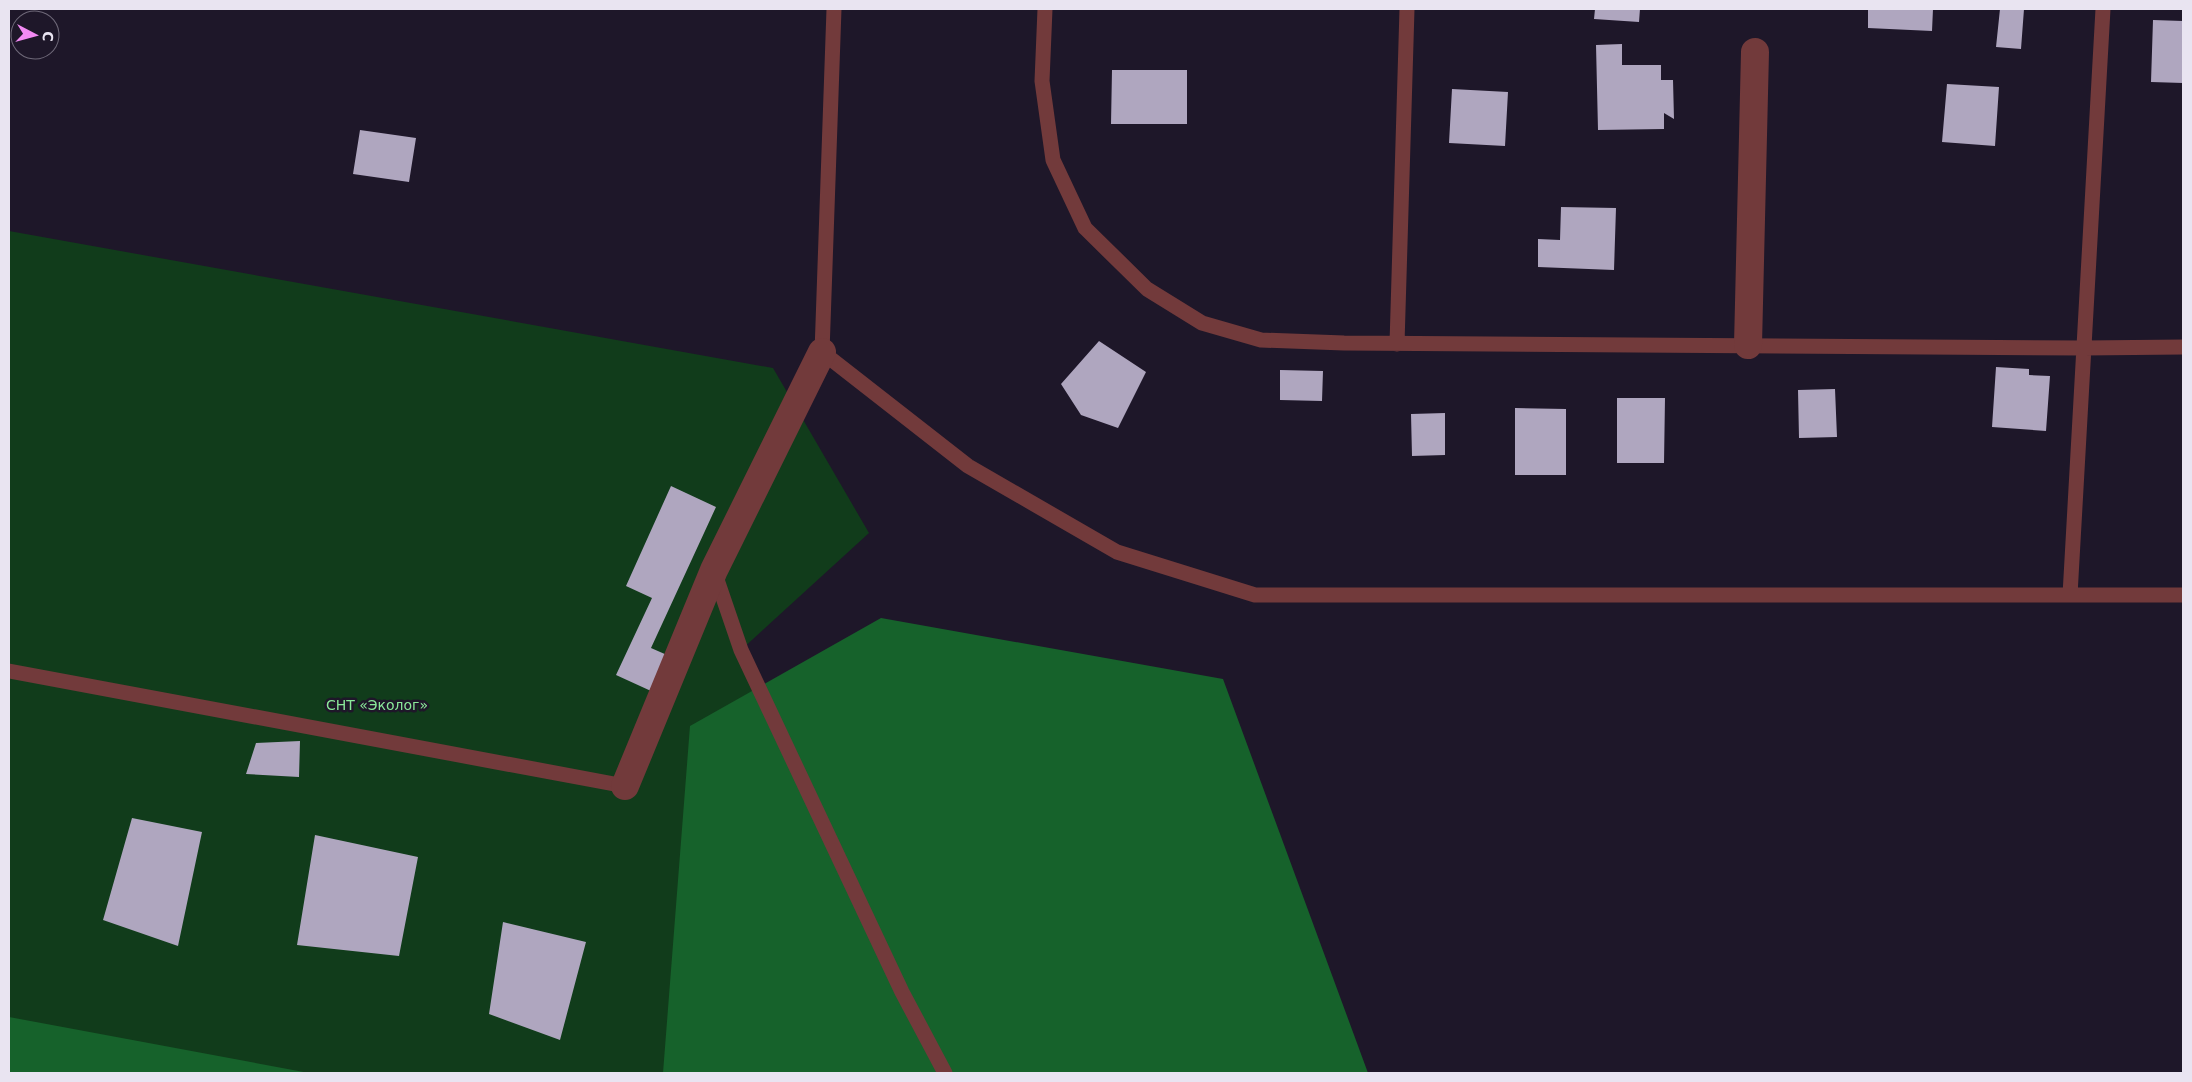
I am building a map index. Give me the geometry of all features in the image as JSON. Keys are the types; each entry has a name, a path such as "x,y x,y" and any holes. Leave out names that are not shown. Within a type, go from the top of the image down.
{"street":[{"path":"1748,345 1755,52"},
{"path":"625,786 714,570 822,352"}],"lane":[{"path":"834,9 822,352 968,466 1117,552 1255,595 2183,595"},
{"path":"1045,9 1042,81 1054,160 1085,228 1147,289 1202,322 1261,340 1397,344 2183,347"},
{"path":"1397,344 1408,9"},
{"path":"2070,595 2103,9"},
{"path":"714,570 741,650 902,992 945,1073"},
{"path":"9,670 625,786"}],"green space":[{"name":"СНТ «Эколог»","path":"9,231 773,368 869,533 741,650 951,1073 231,1073 9,1019"},
{"path":"881,618 1223,679 1368,1073 663,1073 690,726"},
{"path":"9,1017 309,1073 9,1073"}],"building":[{"path":"1595,9 1640,9 1639,22 1594,19"},
{"path":"1868,9 1933,9 1932,31 1868,28"},
{"path":"2000,9 2024,9 2021,49 1996,47"},
{"path":"2153,20 2183,21 2183,83 2151,82"},
{"path":"1622,44 1622,65 1661,65 1661,80 1673,80 1674,119 1664,113 1664,129 1598,130 1596,45"},
{"path":"1112,70 1187,70 1187,124 1111,124"},
{"path":"1947,84 1999,87 1995,146 1942,142"},
{"path":"1452,89 1508,92 1505,146 1449,143"},
{"path":"360,130 416,138 409,182 353,174"},
{"path":"1561,207 1616,208 1614,270 1538,267 1538,239 1560,240"},
{"path":"1099,341 1146,372 1118,428 1081,415 1061,384"},
{"path":"1996,367 2029,369 2029,375 2050,376 2046,431 1992,427"},
{"path":"1280,370 1323,371 1322,401 1280,400"},
{"path":"1835,389 1837,437 1799,438 1798,390"},
{"path":"1617,398 1665,398 1664,463 1617,463"},
{"path":"1515,408 1566,409 1566,475 1515,475"},
{"path":"1445,413 1445,455 1412,456 1411,414"},
{"path":"671,486 716,507 651,648 667,655 651,691 616,675 652,598 626,586"},
{"path":"300,741 299,777 246,774 256,743"},
{"path":"132,818 202,832 178,946 103,920"},
{"path":"315,835 418,857 399,956 297,945"},
{"path":"503,922 586,942 560,1040 489,1014"}]}
